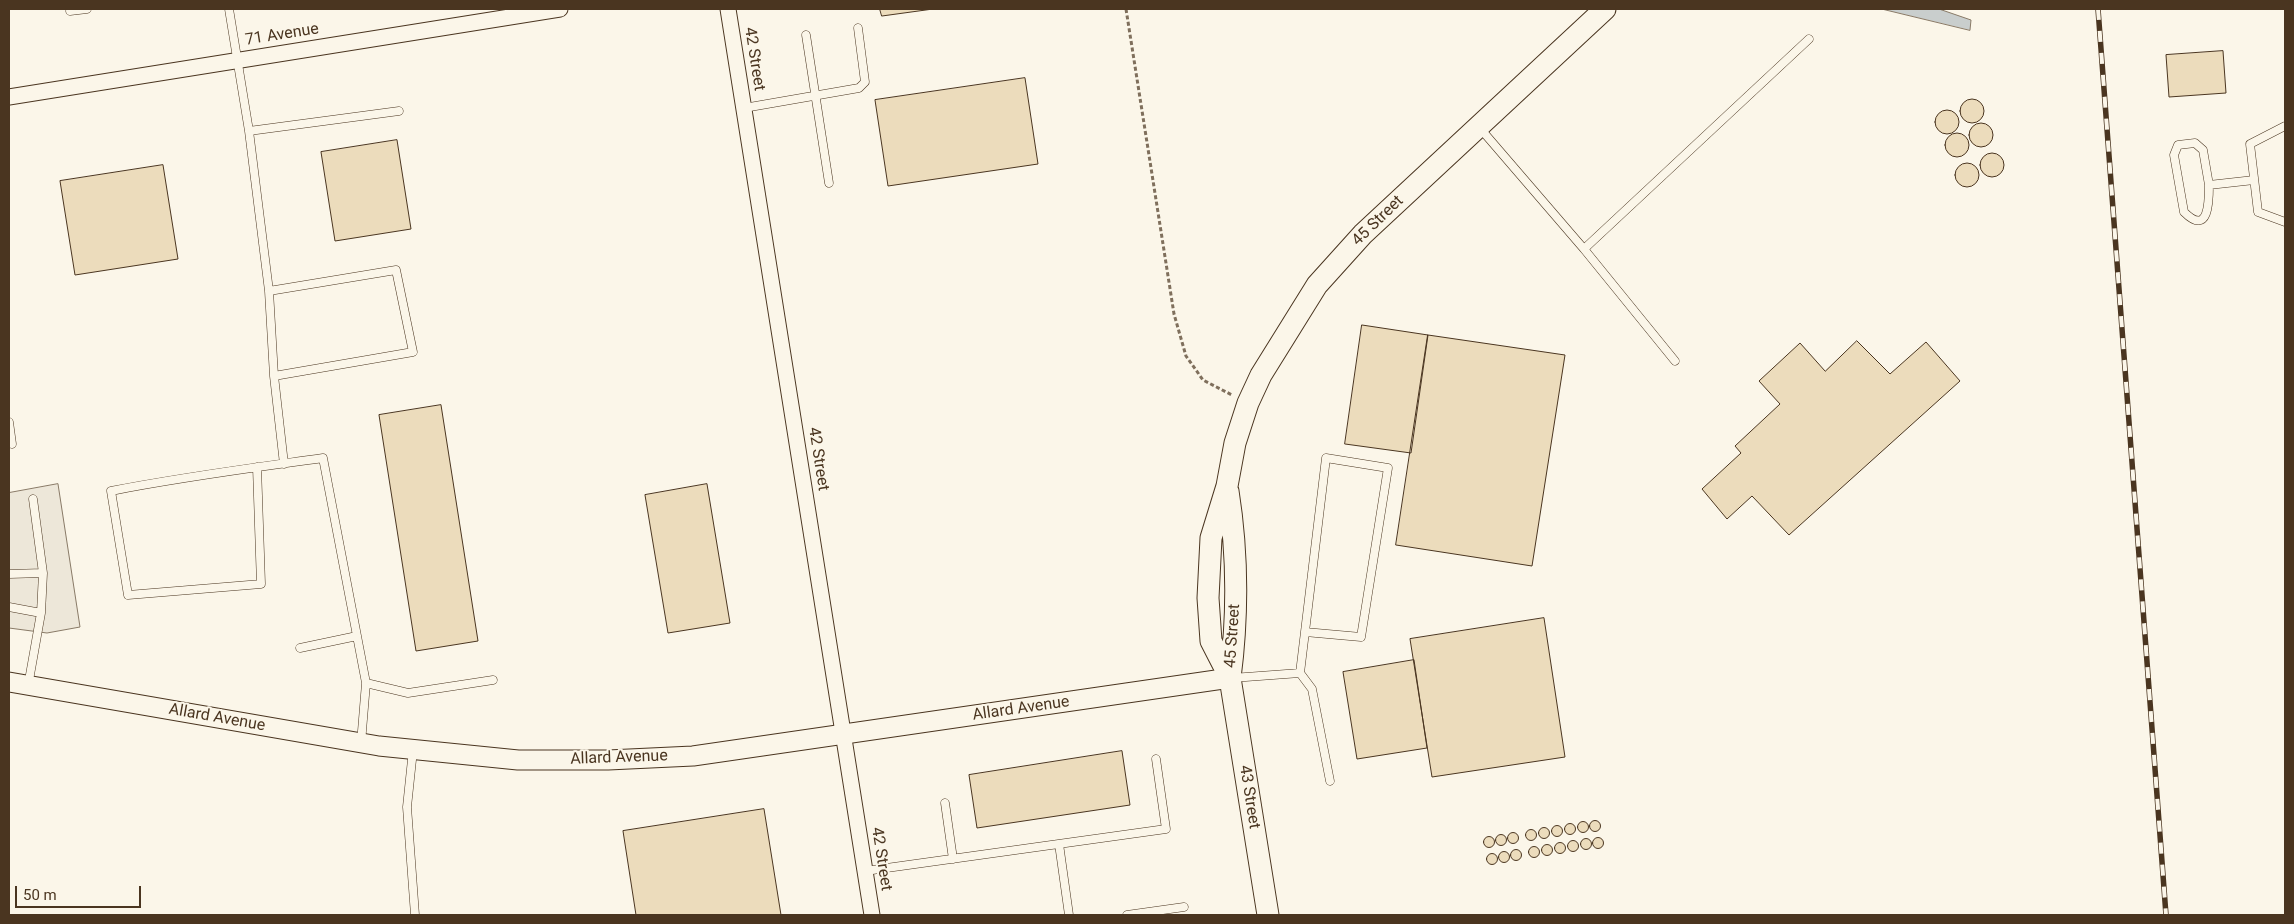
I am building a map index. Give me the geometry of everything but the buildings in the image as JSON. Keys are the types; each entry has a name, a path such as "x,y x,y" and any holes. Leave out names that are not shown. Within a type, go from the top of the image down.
{"main road":[{"name":"45 Street","path":"1230,678 1211,640 1208,598 1211,538 1227,486 1235,443 1248,403 1266,367 1317,285 1363,234 1605,9"},
{"name":"43 Street","path":"1230,678 1268,915"}],"street":[{"name":"71 Avenue","path":"9,96 560,9"},
{"name":"42 Street","path":"728,9 872,915"},
{"name":"Allard Avenue","path":"9,682 361,743 413,750 518,760 608,760 692,756 1230,678"}],"lane":[{"path":"70,11 87,9"},
{"path":"229,9 249,132 269,291 274,376 284,464"},
{"path":"744,108 859,88 865,82 858,28"},
{"path":"806,35 829,183"},
{"path":"1584,248 1809,39"},
{"path":"249,132 400,111"},
{"path":"2285,126 2250,144 2258,212 2285,222"},
{"path":"1478,127 1584,248 1675,361"},
{"path":"2195,144 2203,150 2209,185 2209,212 2205,217 2196,220 2190,218 2184,212 2174,155 2178,145 2195,144"},
{"path":"2209,185 2254,180"},
{"path":"269,291 396,270 413,352 274,376"},
{"path":"9,422 12,444"},
{"path":"257,468 261,584 128,595 111,491 257,468 323,458 366,684 361,743"},
{"path":"1305,632 1361,637 1388,468 1326,458 1300,672 1312,689 1330,781"},
{"path":"28,686 41,613 43,573 33,499"},
{"path":"9,574 43,573"},
{"path":"9,606 41,613"},
{"path":"300,648 357,636"},
{"path":"1230,678 1300,672"},
{"path":"366,684 408,693 493,680"},
{"path":"413,750 407,807 415,915"},
{"path":"865,871 1166,830 1156,759"},
{"path":"945,803 953,859"},
{"path":"1059,844 1069,915"},
{"path":"1127,915 1184,907"}],"path":[{"path":"1126,9 1174,314 1186,356 1203,380 1248,403"}],"shaded area":[{"path":"1882,9 1939,9 1971,20 1970,30"},
{"path":"58,484 80,627 47,633 9,628 9,493"}],"railway":[{"path":"2098,9 2166,915"}]}
